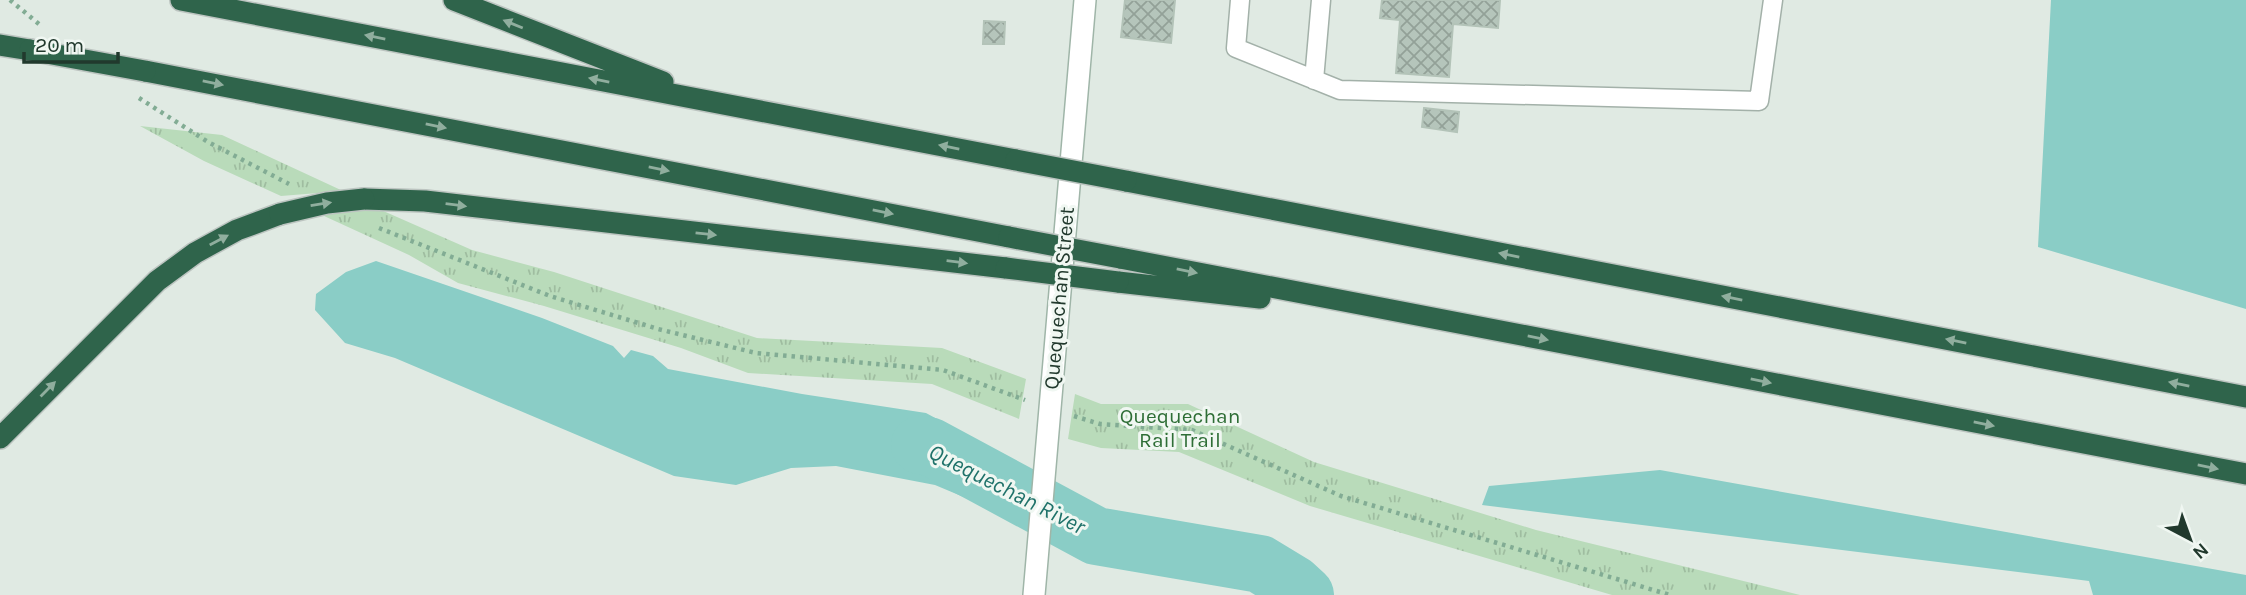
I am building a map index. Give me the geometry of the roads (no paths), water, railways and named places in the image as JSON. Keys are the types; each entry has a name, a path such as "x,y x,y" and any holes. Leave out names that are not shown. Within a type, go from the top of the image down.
{"highway":[{"path":"181,0 2246,397"},
{"path":"454,0 714,102"},
{"path":"0,45 2246,474"},
{"path":"0,438 157,281 194,253 237,230 280,214 327,203 363,199 425,201 1422,317"}],"main road":[{"name":"Quequechan Street","path":"1034,595 1085,0"}],"lane":[{"path":"1240,0 1236,48 1340,90 1759,101 1773,0"},
{"path":"1314,79 1321,0"}],"water":[{"path":"2051,0 2246,0 2246,309 2038,247"},
{"path":"376,261 542,318 613,346 624,358 631,350 653,356 668,369 802,394 926,413 963,433 997,459 985,506 935,485 836,466 791,468 736,485 674,476 395,358 345,343 315,310 316,294 346,272"},
{"path":"1660,470 2246,575 2246,595 2093,595 2089,581 1482,505 1489,486"}],"waterway":[{"name":"Quequechan River","path":"920,445 929,446 1096,536 1260,564 1293,584 1305,595"}],"park label":[{"name":"Quequechan Rail Trail","path":"1180,428"}]}
